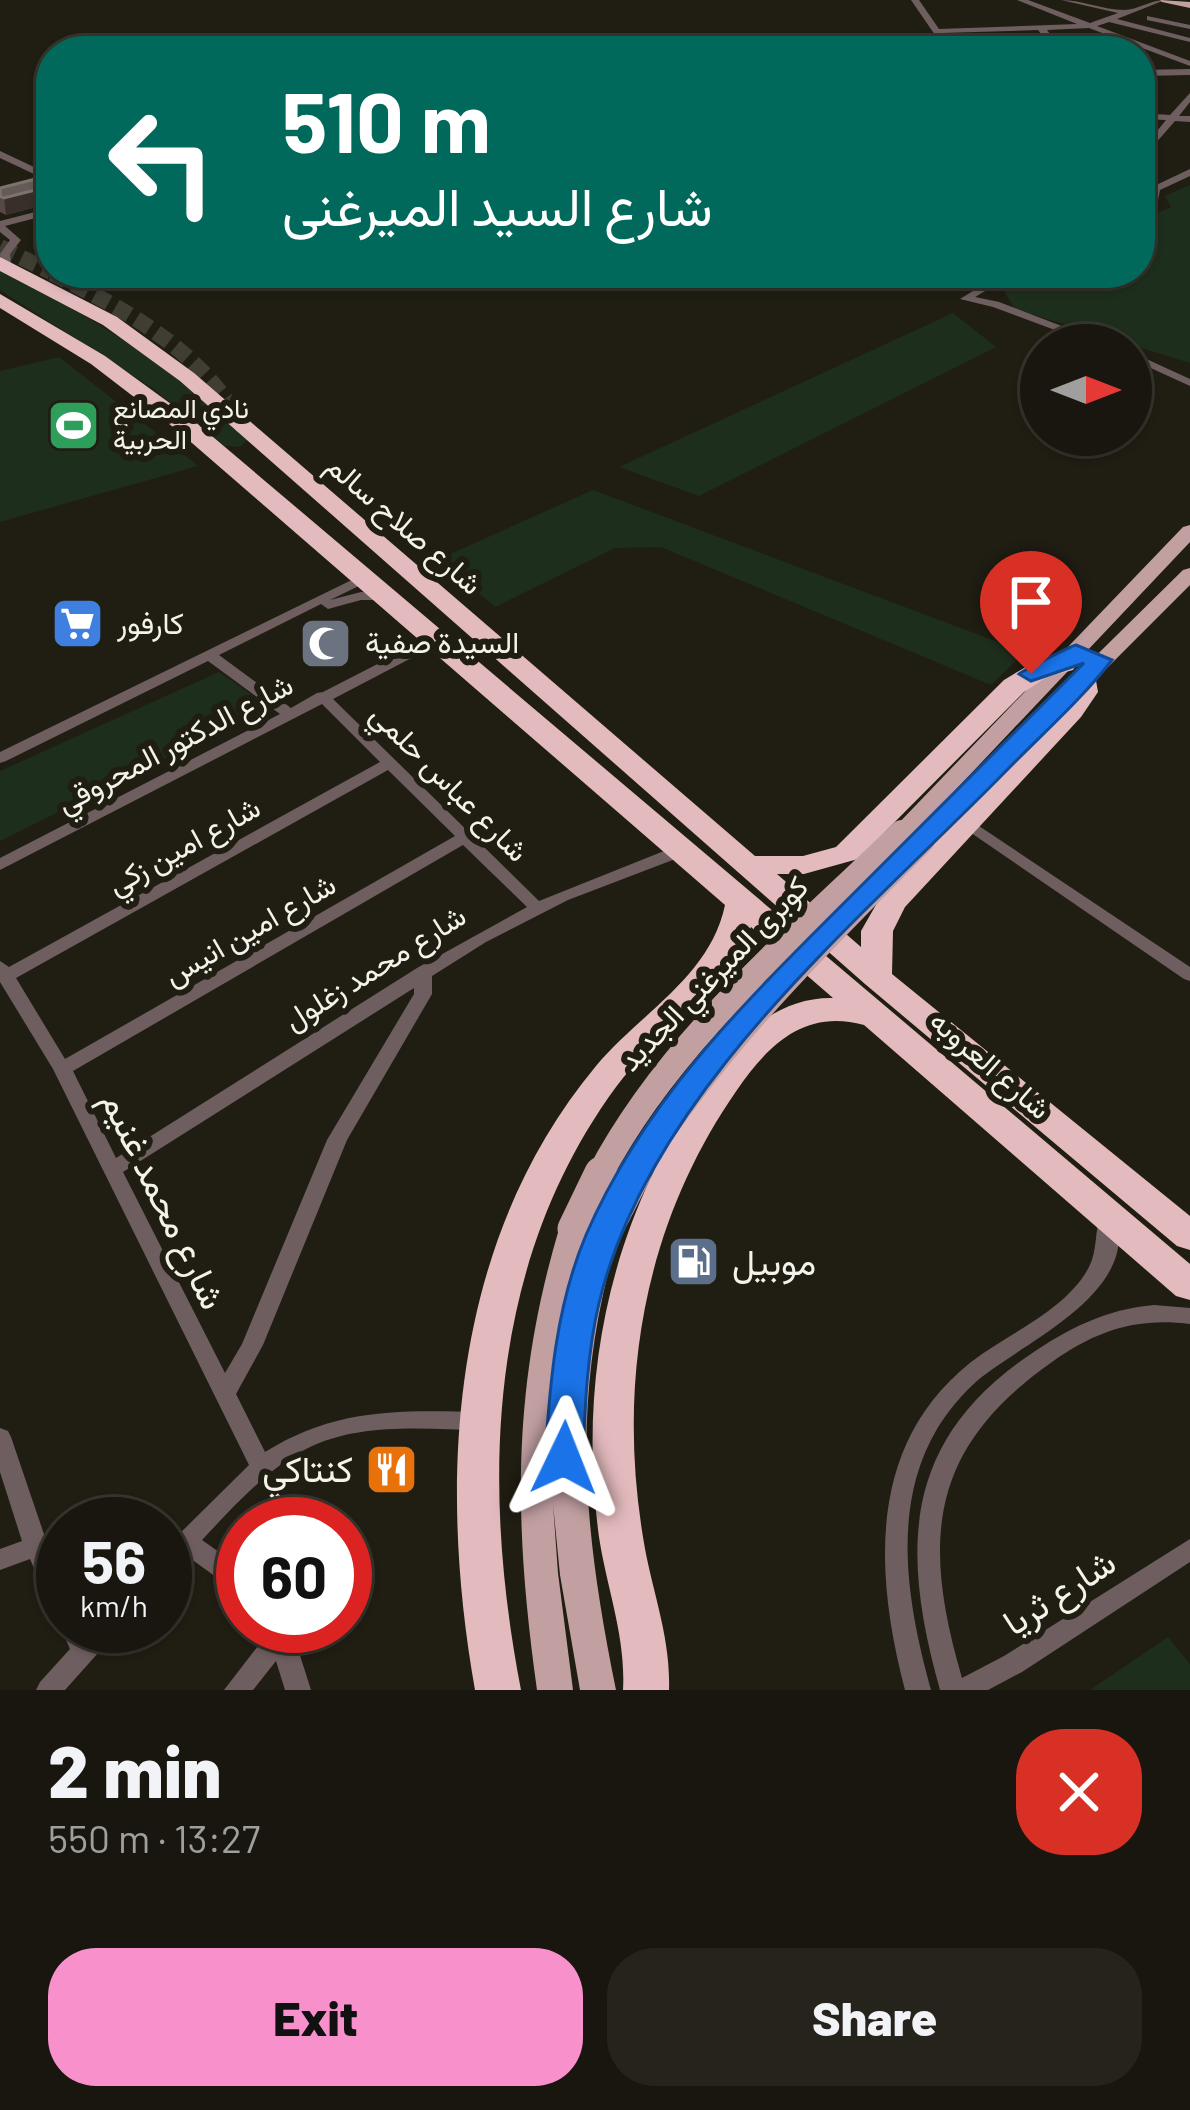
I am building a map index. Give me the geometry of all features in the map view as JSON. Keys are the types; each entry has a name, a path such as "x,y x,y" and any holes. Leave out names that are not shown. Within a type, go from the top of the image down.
{"highway":[{"name":"شارع صلاح سالم","path":"3,265 36,283"},
{"name":"شارع صلاح سالم","path":"45,288 142,342 267,449 744,882"},
{"name":"شارع صلاح سالم","path":"0,299 116,373 227,460 686,849 744,882"},
{"path":"227,460 267,449"},
{"path":"498,1690 479,1522 481,1421 504,1275 545,1171 602,1081 728,947 744,882 833,859 855,845 1021,680 1081,663 1084,692 1071,711 892,903 877,931 875,977"},
{"path":"855,845 880,866 918,876"},
{"name":"شارع العروبه","path":"744,882 875,977 1190,1236"},
{"name":"شارع العروبه","path":"744,882 885,1022 1190,1286"},
{"path":"650,1685 616,1499 611,1408 620,1320 634,1255 669,1168 704,1110 772,1025 774,1010 758,990 728,980 697,984"},
{"path":"772,1025 817,1009 852,1011 885,1022"}],"main road":[{"path":"1163,0 1190,5"},
{"path":"1081,663 1190,531"},
{"path":"1081,663 1190,574"},
{"name":"كوبرى الميرغني الجديد","path":"556,1690 538,1549 534,1424 555,1284 587,1196 620,1136 668,1068 1081,663"},
{"name":"كوبرى الميرغني الجديد","path":"598,1690 569,1520 565,1416 581,1303 617,1204 664,1122 723,1042 1081,663"}],"street":[{"path":"915,0 940,36"},
{"path":"1065,0 1190,27"},
{"path":"936,31 1090,26 1163,0"},
{"path":"1026,1 1114,36"},
{"path":"1112,20 1190,40"},
{"path":"1041,28 1048,36"},
{"path":"1155,53 1190,68"},
{"path":"1155,72 1190,68"},
{"path":"1155,139 1190,96"},
{"path":"1155,116 1190,119"},
{"path":"0,154 36,171"},
{"path":"0,170 21,164"},
{"path":"1155,189 1190,172"},
{"path":"0,225 36,215"},
{"path":"0,225 16,240 3,265"},
{"path":"985,288 970,297 989,298 1053,324"},
{"path":"989,298 996,288"},
{"path":"1152,363 1190,383"},
{"path":"1155,364 1190,370"},
{"path":"0,758 364,578"},
{"path":"213,653 236,648 342,600 388,597"},
{"name":"شارع الدكتور المحروقي","path":"0,865 440,638"},
{"path":"213,653 289,714"},
{"name":"شارع عباس حلمي","path":"322,696 537,908"},
{"name":"شارع امين زكي","path":"3,971 389,763"},
{"path":"967,824 1187,969"},
{"name":"شارع امين انيس","path":"62,1069 465,837"},
{"name":"شارع محمد زغلول","path":"113,1169 424,972 537,908 686,849"},
{"name":"شارع محمد غنيم","path":"3,971 62,1069 261,1466"},
{"path":"224,1394 252,1345 337,1140 423,994 424,972"},
{"path":"919,1690 901,1614 895,1544 902,1489 914,1451 940,1406 974,1368 1086,1290 1105,1261 1107,1213"},
{"path":"953,1690 934,1615 926,1551 934,1490 957,1437 1010,1378 1096,1323 1143,1313 1190,1316"},
{"path":"192,1536 261,1466 290,1444 360,1419 481,1421"},
{"path":"0,1437 36,1546 0,1559"},
{"name":"شارع ثريا","path":"964,1690 1001,1683 1190,1549"},
{"path":"49,1690 70,1653"},
{"path":"237,1690 263,1653"},
{"path":"286,1653 298,1690"}],"green space":[{"path":"1190,185 1190,363 1152,351 1152,324 1064,324 1015,309 1005,293 1007,288 1155,288 1155,214 1171,207 1165,196"},
{"path":"0,270 131,345 191,389 247,440 240,447 225,446 152,388 0,290"},
{"path":"953,313 996,347 699,496 619,467"},
{"name":"نادي المصانع الحربية","path":"59,357 198,466 0,522 0,371"},
{"path":"593,490 1025,652 991,685 661,547 615,548 495,607 439,559"},
{"path":"219,672 269,707 0,841 0,771"},
{"path":"1168,1637 1190,1664 1190,1690 1090,1690"}],"building":[{"path":"36,179 36,190 4,198 0,188"}],"tunnel":[{"path":"0,247 36,265"},
{"path":"80,288 136,319 185,355 227,401 244,429"}],"place":[{"name":"نادي المصانع الحربية","path":"74,425"},
{"name":"كارفور","path":"78,624"},
{"name":"السيدة صفية","path":"326,643"},
{"name":"موبيل","path":"693,1262"},
{"name":"كنتاكي","path":"392,1469"}],"route":[{"path":"564,1458 568,1376 581,1303 617,1204 653,1139 723,1042 1100,660 1076,652 1064,664 1031,674"}]}
